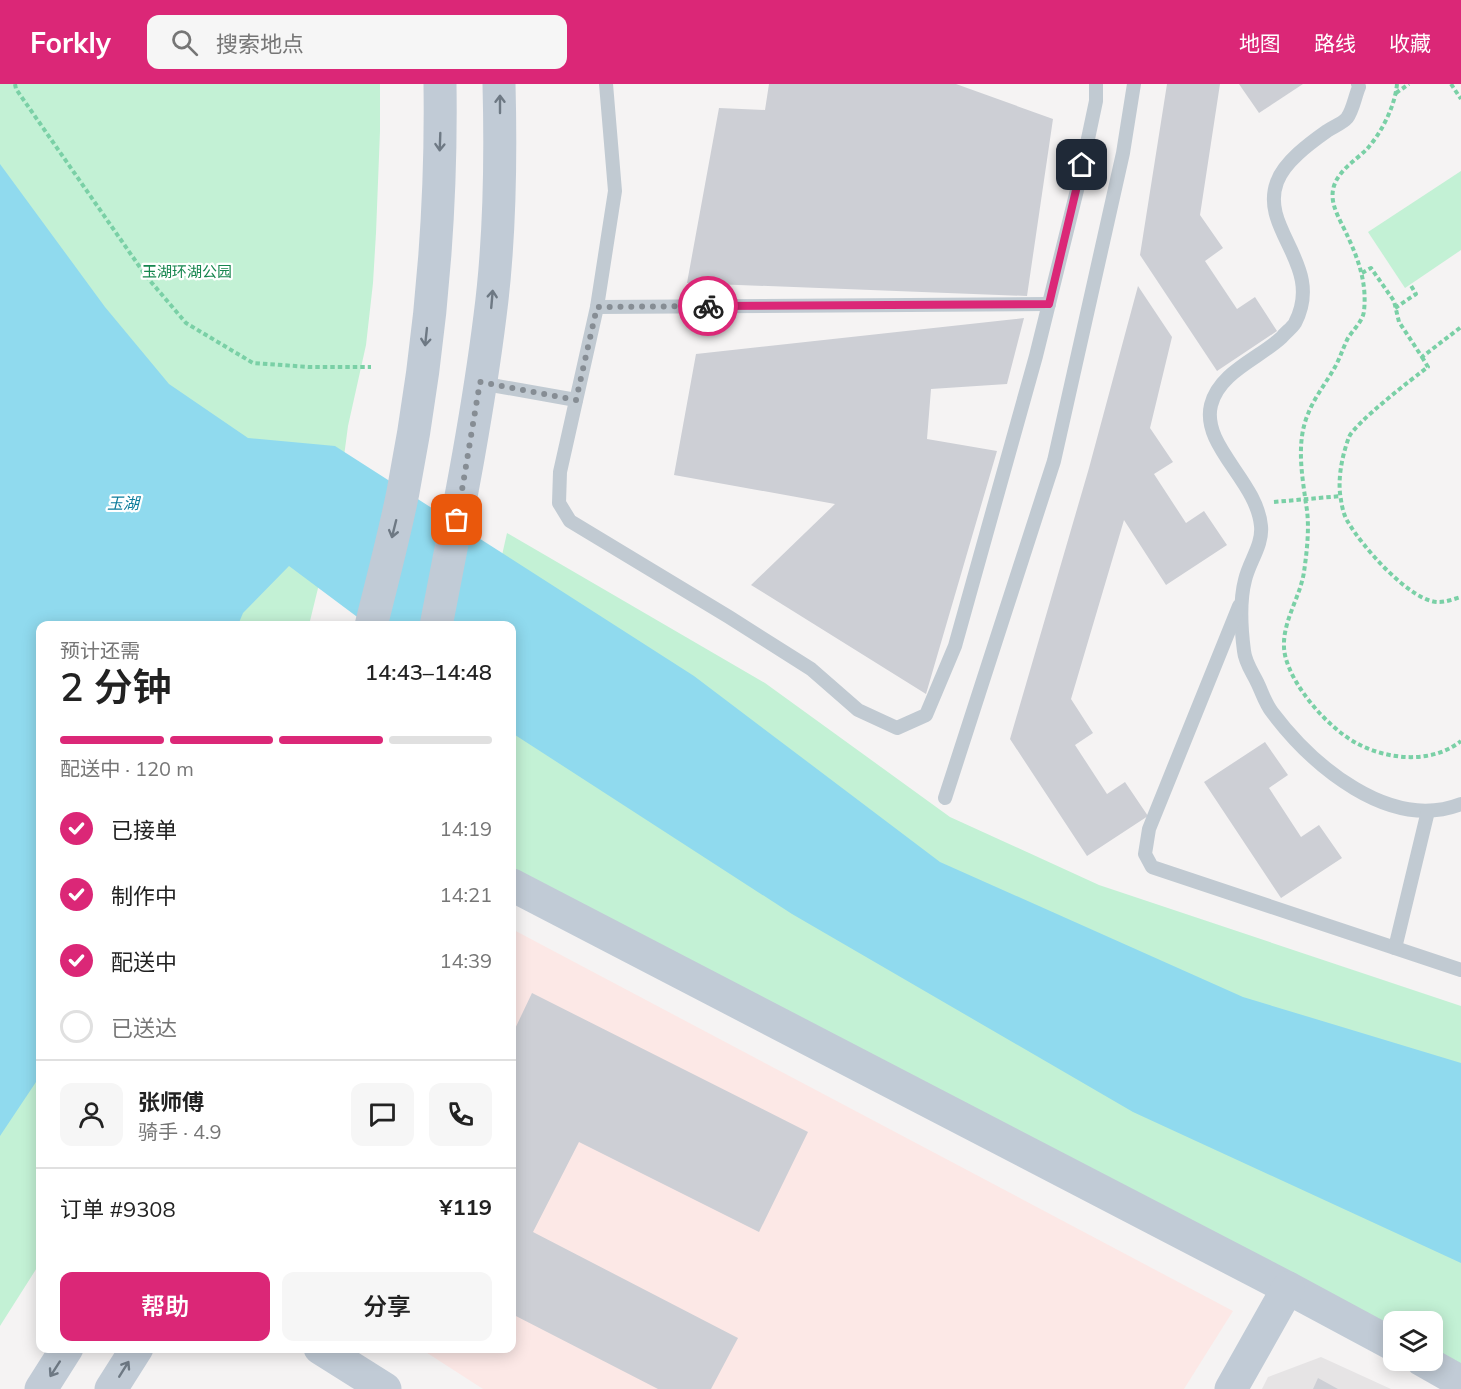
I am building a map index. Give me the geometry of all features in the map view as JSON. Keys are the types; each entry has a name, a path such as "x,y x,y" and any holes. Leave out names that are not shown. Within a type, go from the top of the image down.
{"street":[{"path":"372,621 403,495 422,376 435,261 440,84"},
{"path":"437,621 464,481 490,314 496,247 499,84"},
{"path":"516,887 1383,1339"},
{"path":"1231,1389 1288,1288"},
{"path":"41,1389 64,1353"},
{"path":"111,1389 134,1353"},
{"path":"328,1353 385,1389"},
{"path":"1442,1371 1461,1382"}],"lane":[{"path":"606,84 615,191 597,307 560,472 560,503 570,521 720,611 811,669 858,710 897,728 927,715 955,646 1049,304 1078,186 1096,101 1096,84"},
{"path":"945,798 1054,461 1123,153 1134,84"},
{"path":"1358,84 1359,87 1347,118 1298,153 1277,181 1274,204 1303,281 1304,297 1294,324 1275,343 1224,381 1211,405 1212,432 1245,482 1256,503 1262,527 1257,550 1245,577 1240,601 1149,829 1145,854 1152,867 1461,970"},
{"path":"597,307 1049,304"},
{"path":"480,382 576,400"},
{"path":"1240,601 1244,655 1270,710 1321,765 1360,793 1392,805 1428,812 1461,804"},
{"path":"1395,948 1428,812"}],"path":[{"path":"15,84 16,89 146,276 186,323 253,363 309,367 371,367"},
{"path":"1397,84 1395,102 1369,146 1339,175 1333,190 1334,207 1362,273 1365,292 1363,315 1308,413 1304,427 1301,450 1307,529 1304,572 1286,627 1285,655 1299,688 1324,717 1356,743 1375,752 1408,758 1438,753 1461,741"},
{"path":"1396,93 1409,84"},
{"path":"1451,84 1461,99"},
{"path":"1362,273 1371,268 1394,301 1399,322 1428,367 1350,434 1340,477 1341,496 1347,520 1358,537 1387,571 1403,585 1424,598 1438,603 1461,597"},
{"path":"1395,308 1416,294 1410,284"},
{"path":"1422,357 1461,327"},
{"path":"1256,503 1341,496"}],"shaded area":[{"path":"516,931 1233,1311 1184,1389 483,1389 427,1353 516,1353"},
{"path":"1321,1357 1391,1389 1262,1389 1268,1377"}],"green space":[{"name":"玉湖环湖公园","path":"0,84 380,84 376,233 366,345 348,426 332,531 310,621 36,621 36,1269 0,1326"},
{"path":"1461,171 1461,250 1405,288 1368,232"},
{"path":"507,533 765,683 950,817 1099,885 1461,1006 1461,1368 1443,1358 1443,1311 1383,1311 1383,1328 516,877 516,621 487,621"}],"water":[{"name":"玉湖","path":"0,164 105,307 169,384 248,438 335,446 694,676 940,862 1243,997 1461,1063 1461,1263 1133,1112 792,914 516,736 516,621 363,621 289,566 243,613 240,621 36,621 36,1082 0,1136"}],"building":[{"path":"769,84 956,84 1053,119 1027,296 687,283 719,108 765,110"},
{"path":"1167,84 1220,84 1200,215 1223,248 1205,261 1237,309 1255,297 1277,331 1217,371 1140,255"},
{"path":"1239,84 1303,84 1259,113"},
{"path":"1138,286 1172,337 1150,428 1173,462 1154,474 1186,523 1204,511 1227,545 1166,585 1124,520 1071,699 1093,733 1075,745 1107,794 1125,782 1148,816 1087,856 1010,739 1089,468"},
{"path":"1024,318 1007,384 931,389 927,439 997,451 926,694 751,585 835,504 674,475 696,354"},
{"path":"1265,742 1288,775 1269,788 1301,837 1319,825 1342,858 1281,898 1204,782"},
{"path":"532,993 808,1132 759,1232 579,1142 533,1232 738,1338 711,1389 658,1389 516,1316 516,1027"},
{"path":"1318,1378 1338,1389 1313,1389"}],"way so far":[{"path":"457,520 480,382 576,400 597,307 708,306"}],"route":[{"path":"708,306 1049,304 1082,165"}]}
